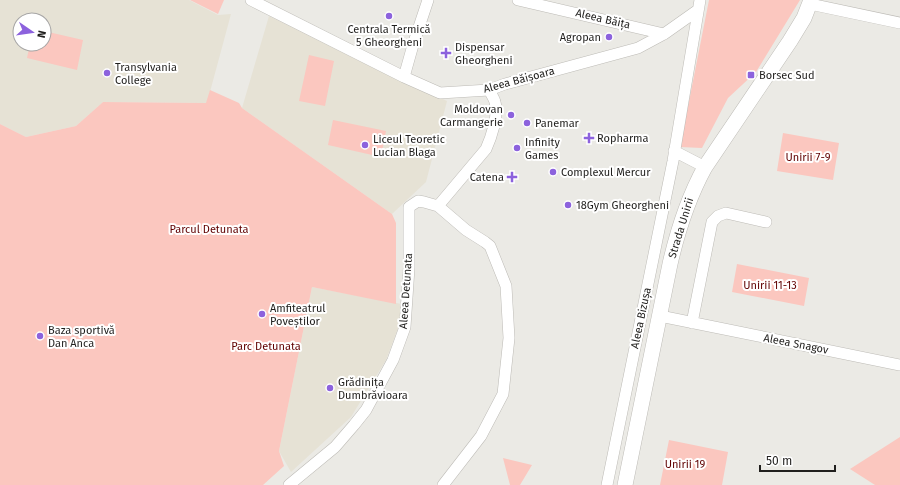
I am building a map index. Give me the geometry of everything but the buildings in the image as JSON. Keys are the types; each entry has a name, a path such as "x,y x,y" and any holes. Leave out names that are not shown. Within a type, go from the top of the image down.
{"main road":[{"name":"Strada Unirii","path":"625,485 679,226 694,188 705,167 774,67 804,18 811,2"}],"street":[{"name":"Aleea Băișoara","path":"251,0 404,77 440,93 489,90 505,84 638,48 664,34 699,5"},
{"path":"404,77 428,0"},
{"name":"Aleea Băița","path":"518,0 664,34"},
{"path":"811,2 900,23"},
{"name":"Aleea Bizușa","path":"607,485 671,173 699,5"},
{"path":"438,206 486,150 491,138 495,110 495,103 489,90"},
{"path":"674,151 705,167"},
{"name":"Aleea Detunata","path":"289,485 335,447 354,425 366,410 393,360 405,327 409,268 409,207 418,201 438,206 466,230 490,246 506,286 509,338 503,394 481,436 443,485"},
{"path":"692,324 712,222 718,216 726,213 766,222"},
{"name":"Aleea Snagov","path":"660,316 692,324 900,365"}],"shaded area":[{"name":"Transylvania College","path":"0,0 189,0 218,15 231,14 207,103 103,102 76,126 26,137 0,124"},
{"name":"Liceul Teoretic Lucian Blaga","path":"269,16 447,101 426,182 392,214 242,108"},
{"name":"Grădinița Dumbrăvioara","path":"312,287 407,305 386,360 351,417 291,472 279,451"}],"green space":[{"path":"190,0 224,0 218,14"},
{"path":"709,0 800,0 756,72 728,98 702,148 680,147"},
{"path":"52,33 83,40 77,70 27,58 28,52 52,52"},
{"path":"309,55 334,61 325,106 299,101"},
{"name":"Parcul Detunata","path":"210,90 239,103 242,108 392,214 396,223 396,304 312,287 279,451 284,466 263,485 0,485 0,124 26,137 76,126 103,102 206,103"},
{"path":"333,120 386,131 381,157 328,145"},
{"name":"Unirii 7-9","path":"783,133 839,143 833,180 777,171"},
{"name":"Unirii 11-13","path":"737,264 809,278 804,306 732,292"},
{"path":"900,437 900,485 875,485 850,469"},
{"name":"Unirii 19","path":"669,440 728,452 722,485 660,485"},
{"path":"503,458 532,465 520,485 510,485"}],"place":[{"name":"Centrala Termică 5 Gheorgheni","path":"389,16"},
{"name":"Agropan","path":"609,37"},
{"name":"Dispensar Gheorgheni","path":"446,53"},
{"name":"Transylvania College","path":"107,73"},
{"name":"Borsec Sud","path":"751,75"},
{"name":"Moldovan Carmangerie","path":"511,115"},
{"name":"Panemar","path":"527,123"},
{"name":"Ropharma","path":"589,138"},
{"name":"Liceul Teoretic Lucian Blaga","path":"365,145"},
{"name":"Infinity Games","path":"517,148"},
{"name":"Complexul Mercur","path":"553,172"},
{"name":"Catena","path":"512,177"},
{"name":"18Gym Gheorgheni","path":"568,205"},
{"name":"Amfiteatrul Poveștilor","path":"262,314"},
{"name":"Baza sportivă Dan Anca","path":"40,336"},
{"name":"Grădinița Dumbrăvioara","path":"330,388"}],"park label":[{"name":"Parc Detunata","path":"266,346"}]}
